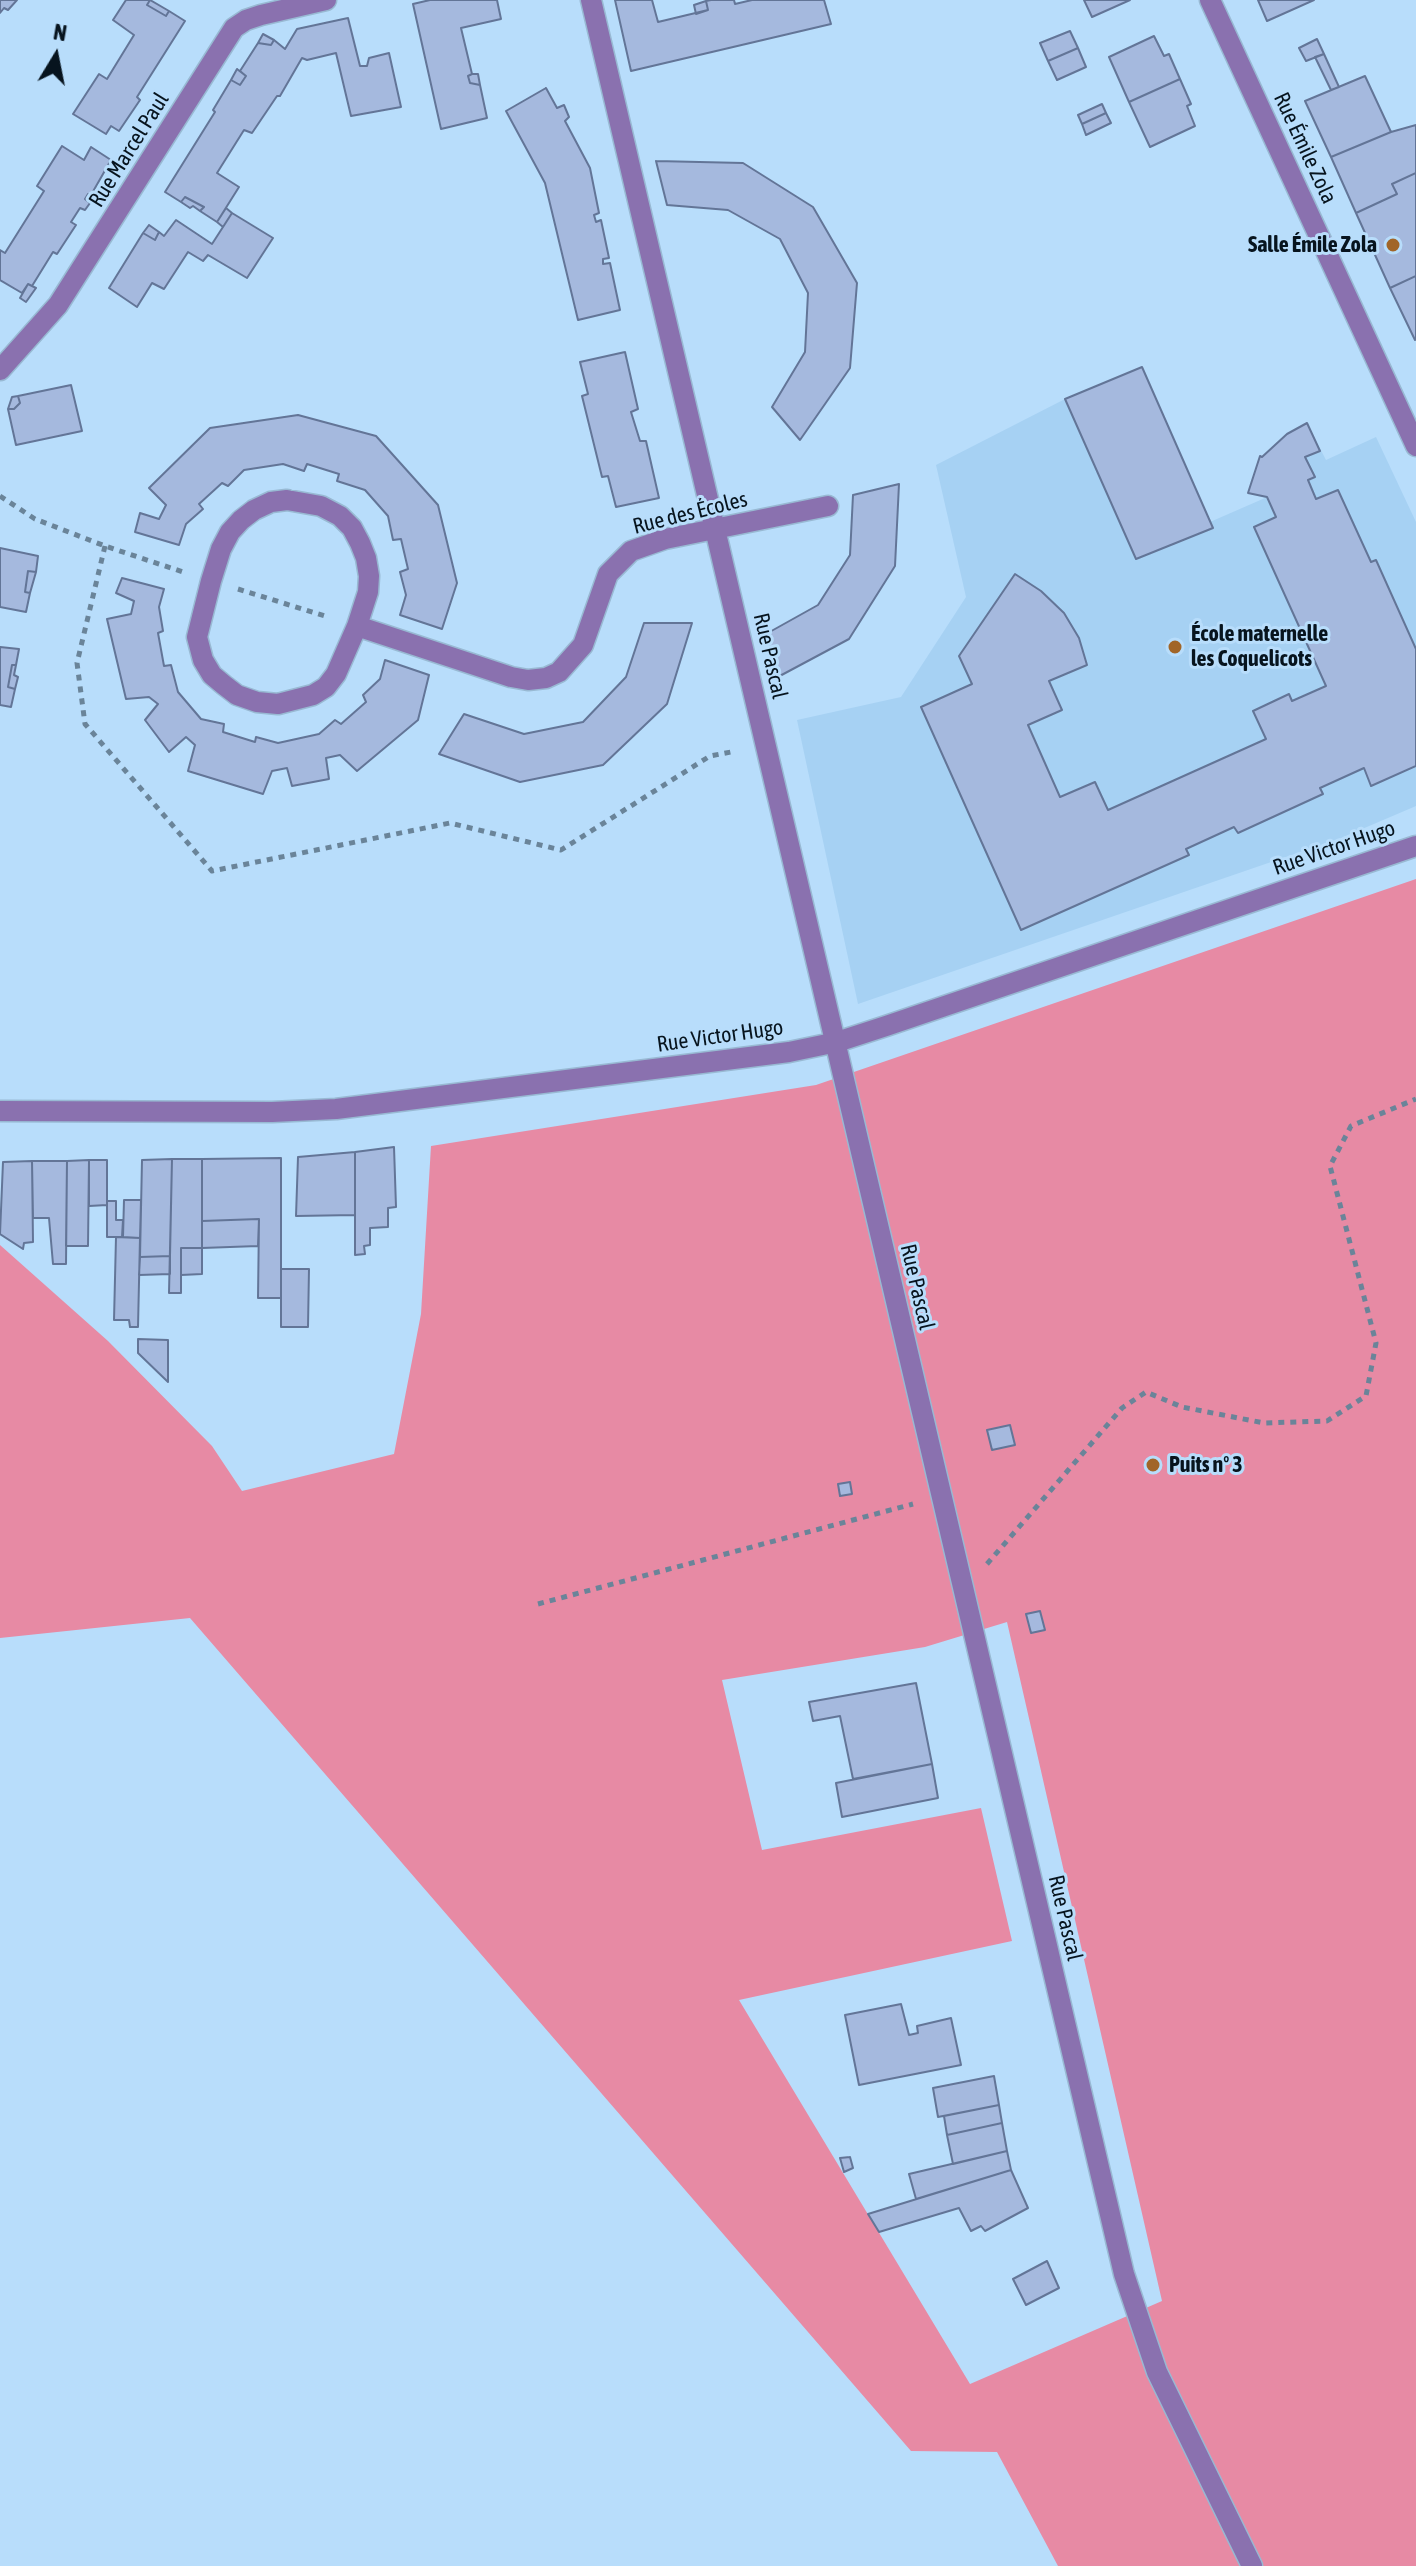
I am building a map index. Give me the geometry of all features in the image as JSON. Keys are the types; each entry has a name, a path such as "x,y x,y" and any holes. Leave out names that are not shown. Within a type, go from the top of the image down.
{"street":[{"name":"Rue Marcel Paul","path":"0,370 58,305 234,28 261,15 326,0"},
{"name":"Rue Pascal","path":"591,0 1124,2274 1157,2372 1252,2566"},
{"name":"Rue Émile Zola","path":"1210,0 1416,446"},
{"path":"287,500 321,506 340,516 352,528 366,558 369,576 368,592 357,626 336,674 326,687 313,695 278,704 257,702 237,695 212,675 198,649 197,637 211,581 221,549 241,520 271,502 287,500"},
{"name":"Rue des Écoles","path":"357,626 511,677 528,680 546,678 559,672 583,645 608,574 631,551 715,528 828,506"},
{"name":"Rue Victor Hugo","path":"0,1111 272,1112 336,1109 760,1056 837,1042 1416,846"}],"path":[{"path":"0,496 35,519 105,546 357,626"},
{"path":"105,546 77,663 85,724 212,871 450,823 561,850 710,756 766,745"},
{"path":"963,1592 1122,1408 1146,1392 1182,1407 1264,1423 1327,1421 1366,1396 1376,1343 1330,1166 1351,1126 1416,1099"},
{"path":"538,1604 941,1496"}],"shaded area":[{"name":"École maternelle les Coquelicots","path":"1142,367 1210,522 1265,498 1248,493 1260,456 1287,434 1307,423 1326,460 1376,437 1416,522 1416,806 1341,838 858,1004 797,720 901,697 966,597 936,465 1065,399"},
{"path":"1416,879 1416,2566 1058,2566 997,2452 911,2451 190,1618 0,1638 0,1245 108,1341 212,1446 242,1491 394,1454 421,1314 431,1146 816,1085","holes":["1007,1622 1162,2301 970,2384 739,2000 1012,1941 981,1808 762,1850 722,1680 925,1647"]}],"building":[{"path":"0,0 17,0 8,10 4,8 0,13"},
{"path":"126,0 150,0 147,5 166,16 169,11 185,21 119,131 111,126 106,134 73,114 99,74 107,79 134,35 113,20"},
{"path":"150,0 169,11 166,16 147,5"},
{"path":"430,0 497,0 501,19 461,28 472,74 468,76 470,83 480,85 487,118 441,129 413,4"},
{"path":"615,0 652,0 658,22 708,10 706,1 711,0 734,0 735,4 752,0 824,0 831,24 631,71"},
{"path":"1084,0 1130,0 1092,17"},
{"path":"1258,0 1314,0 1267,21"},
{"path":"706,1 708,10 696,14 694,5"},
{"path":"348,18 360,66 367,66 369,58 389,53 401,107 351,116 336,53 307,60 302,58 280,96 252,133 244,130 217,173 239,187 217,222 200,211 204,207 185,197 181,202 165,192 215,112 213,110 231,80 240,85 246,76 240,71 258,43 271,45 274,40 285,49 297,29"},
{"path":"1070,31 1078,48 1048,61 1040,43"},
{"path":"263,34 274,40 271,45 258,43"},
{"path":"1154,36 1164,56 1169,54 1180,79 1129,102 1109,57"},
{"path":"1317,39 1324,54 1306,61 1299,48"},
{"path":"1078,48 1086,67 1057,80 1048,61"},
{"path":"1324,54 1339,87 1331,90 1315,57"},
{"path":"237,69 246,76 240,85 231,80"},
{"path":"478,74 480,85 470,83 468,76"},
{"path":"1365,76 1391,132 1331,157 1305,101"},
{"path":"1180,79 1191,104 1187,106 1195,126 1150,147 1129,102"},
{"path":"546,88 557,108 564,105 569,117 565,121 590,168 599,213 594,215 596,222 601,220 609,258 603,259 603,264 610,263 620,310 578,320 545,183 506,111"},
{"path":"1102,104 1106,113 1082,124 1078,115"},
{"path":"1106,113 1111,123 1086,135 1082,124"},
{"path":"1416,125 1416,173 1392,184 1397,194 1356,213 1331,157"},
{"path":"62,146 84,160 91,147 111,160 91,195 88,194 85,199 90,203 85,210 80,208 71,222 76,225 57,254 53,252 32,286 28,284 22,293 0,280 0,250 5,253 44,191 37,186"},
{"path":"656,161 743,163 813,207 857,283 850,368 800,440 772,407 805,352 808,293 780,239 728,210 667,205"},
{"name":"Salle Émile Zola","path":"1416,173 1416,276 1390,288 1356,213 1397,194 1392,184"},
{"path":"185,197 204,207 200,211 193,206 190,208 181,202"},
{"path":"226,208 232,213 223,227 217,222"},
{"path":"232,213 273,238 247,278 208,255 203,261 188,252 164,289 152,283 137,307 109,288 143,233 155,240 159,232 164,236 176,220 212,244"},
{"path":"149,225 159,232 155,240 143,233"},
{"path":"1416,276 1416,339 1415,340 1390,288"},
{"path":"28,284 36,288 26,302 20,298"},
{"path":"625,352 638,409 631,412 640,441 646,441 659,498 616,507 608,476 602,477 582,396 588,394 580,362"},
{"path":"1142,367 1213,528 1136,559 1065,399"},
{"path":"71,385 82,431 16,445 8,409 14,409 20,403 18,396"},
{"path":"18,396 20,403 14,409 8,409 12,397"},
{"path":"298,415 376,436 438,505 457,583 442,629 400,615 406,595 400,572 408,569 401,539 393,540 388,516 365,490 337,481 339,474 307,464 304,471 283,464 244,470 228,486 222,483 199,504 203,509 186,524 179,545 135,532 140,513 159,519 166,505 149,488 210,428"},
{"path":"1307,423 1320,451 1305,457 1315,477 1308,480 1316,499 1338,490 1371,562 1376,560 1416,649 1416,766 1371,786 1364,768 1320,788 1323,794 1238,833 1234,827 1186,849 1189,855 1021,930 921,707 972,684 959,656 1015,574 1041,591 1064,613 1079,638 1087,665 1049,681 1062,710 1028,725 1060,797 1095,782 1108,810 1266,739 1253,711 1289,694 1292,701 1326,686 1254,527 1276,517 1267,497 1248,493 1260,456 1287,434"},
{"path":"899,484 895,566 849,639 776,678 766,634 818,605 850,555 853,495"},
{"path":"0,548 38,556 36,572 28,571 25,592 30,593 26,612 0,607"},
{"path":"28,571 36,572 30,593 25,592"},
{"path":"122,578 164,589 159,607 163,631 158,633 164,666 171,665 178,692 201,719 224,724 223,732 255,742 256,737 278,743 319,734 335,720 341,724 366,702 363,695 380,679 385,660 429,675 418,720 357,771 340,755 326,758 329,779 292,786 287,768 272,771 263,794 188,771 195,745 186,737 169,752 145,720 158,704 149,697 126,699 107,619 131,614 134,601 116,593"},
{"path":"644,623 692,623 667,704 603,765 520,782 439,754 464,714 524,734 583,722 626,677"},
{"path":"0,647 19,649 8,687 15,689 11,707 0,705"},
{"path":"12,665 16,665 14,675 18,677 15,689 8,687"},
{"path":"394,1147 396,1207 388,1208 388,1227 370,1228 370,1245 364,1246 365,1254 355,1255 355,1152"},
{"path":"355,1152 355,1215 296,1216 298,1157"},
{"path":"281,1158 281,1298 258,1298 259,1219 202,1221 202,1159"},
{"path":"172,1159 202,1159 202,1248 181,1248 181,1293 169,1293"},
{"path":"172,1159 170,1256 140,1257 142,1160"},
{"path":"89,1160 88,1246 66,1246 67,1161"},
{"path":"89,1160 107,1160 107,1205 89,1206"},
{"path":"32,1161 33,1242 24,1243 23,1249 0,1234 3,1162"},
{"path":"32,1161 67,1161 66,1264 53,1264 49,1218 33,1218"},
{"path":"124,1200 141,1200 140,1238 123,1237"},
{"path":"107,1201 116,1201 116,1220 123,1220 122,1237 107,1237"},
{"path":"259,1219 258,1246 202,1248 202,1221"},
{"path":"116,1237 140,1238 138,1327 130,1327 129,1320 114,1320"},
{"path":"181,1248 202,1248 202,1274 181,1275"},
{"path":"170,1256 170,1274 139,1275 140,1257"},
{"path":"281,1269 309,1269 308,1327 281,1327"},
{"path":"138,1339 168,1340 168,1382 138,1353"},
{"path":"1010,1425 1015,1445 992,1450 987,1430"},
{"path":"850,1482 852,1494 840,1496 838,1484"},
{"path":"1040,1611 1045,1630 1031,1633 1026,1614"},
{"path":"916,1683 932,1764 853,1779 840,1716 813,1721 809,1702"},
{"path":"932,1764 938,1798 842,1817 836,1783"},
{"path":"901,2004 909,2035 918,2033 917,2026 951,2018 961,2065 859,2085 845,2015"},
{"path":"994,2076 999,2105 938,2117 933,2088"},
{"path":"999,2105 1002,2123 947,2135 944,2116"},
{"path":"1002,2123 1007,2151 953,2164 947,2135"},
{"path":"1007,2151 1011,2170 916,2199 909,2174"},
{"path":"850,2157 853,2168 844,2172 840,2158"},
{"path":"1011,2170 1028,2208 985,2231 981,2226 971,2231 959,2208 879,2232 868,2214"},
{"path":"1047,2261 1059,2288 1026,2305 1013,2279"}],"place":[{"name":"Salle Émile Zola","path":"1393,245"},
{"name":"École maternelle les Coquelicots","path":"1175,647"},
{"name":"Puits n° 3","path":"1153,1465"}]}
